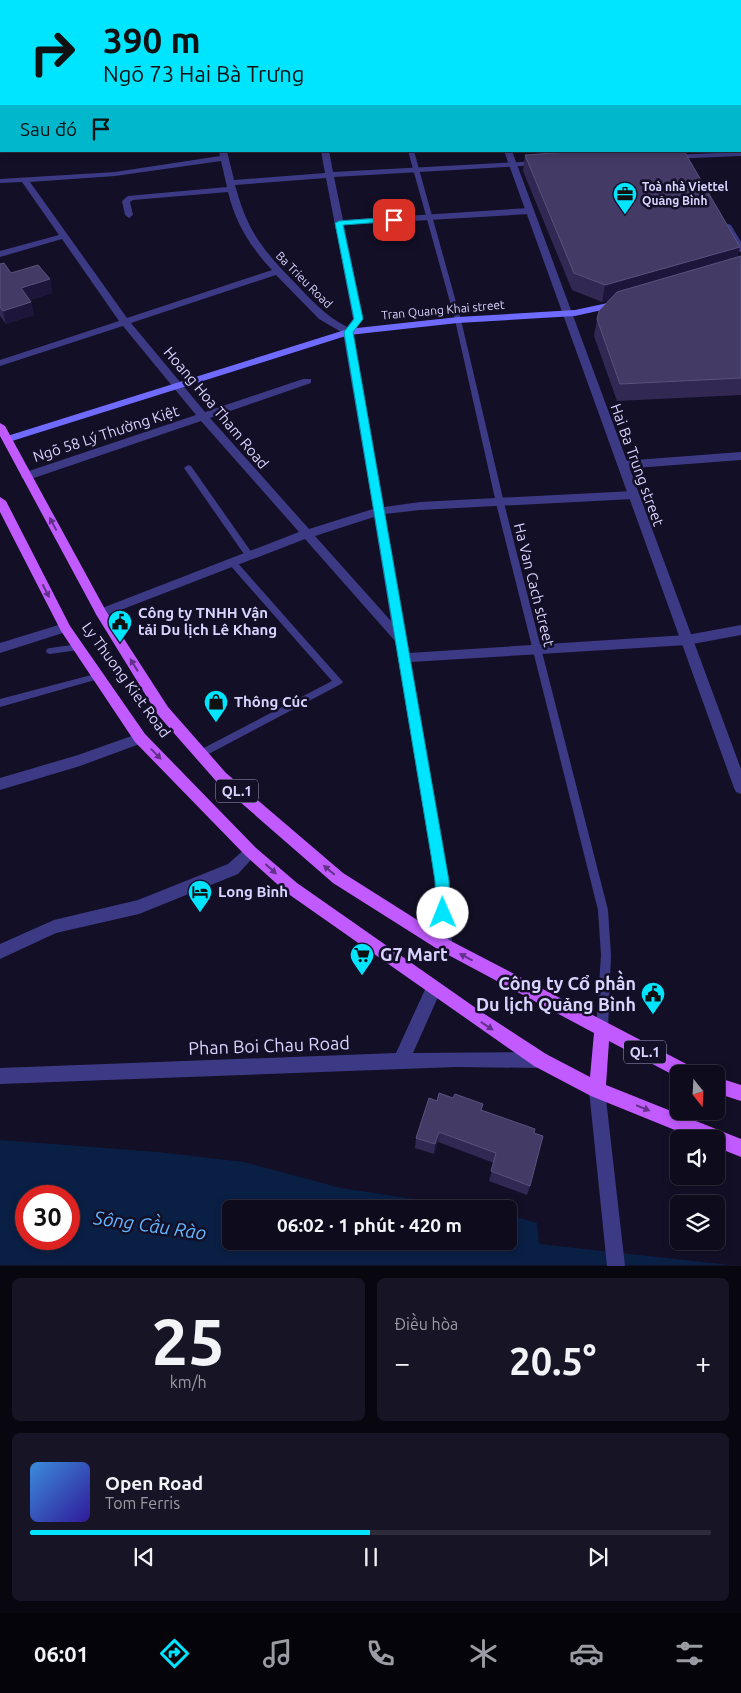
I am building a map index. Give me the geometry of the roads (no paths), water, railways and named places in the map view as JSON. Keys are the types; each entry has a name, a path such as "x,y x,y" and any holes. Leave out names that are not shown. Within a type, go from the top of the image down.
{"main road":[{"name":"Tran Quang Khai street","path":"4,441 348,332 458,320 590,312 627,301"},
{"name":"Ly Thuong Kiet Road","path":"0,426 4,441 27,476 101,613 163,711 221,777 338,878 444,945 671,1065"},
{"name":"Ly Thuong Kiet Road","path":"0,500 65,628 140,738 252,852 292,888 540,1060 597,1090 741,1148"},
{"path":"597,1090 602,1029"},
{"path":"725,1088 741,1093"}],"street":[{"path":"325,152 358,319 348,332 442,881 444,945"},
{"name":"Hai Ba Trung street","path":"508,152 566,314 687,640 737,765 741,788"},
{"path":"682,154 689,165"},
{"path":"655,158 682,154 741,154"},
{"path":"0,182 115,174 224,155"},
{"name":"Ba Trieu Road","path":"224,155 231,186 246,229 262,255 276,272 322,317 348,332"},
{"path":"129,215 126,201 131,198 330,175 551,163"},
{"name":"Hoang Hoa Tham Road","path":"24,180 124,321 176,386 402,642"},
{"path":"339,223 529,211"},
{"path":"720,215 741,249"},
{"path":"0,254 65,236"},
{"path":"0,363 276,272"},
{"name":"Ngõ 58 Lý Thường Kiệt","path":"27,476 307,381"},
{"path":"622,465 741,456"},
{"path":"101,613 305,534 380,511 420,506 633,495"},
{"path":"0,648 65,628"},
{"path":"405,658 687,640 741,630"},
{"path":"0,784 80,760 140,738"},
{"path":"0,952 54,927 139,907 234,870 252,852"},
{"path":"401,1061 434,988"},
{"name":"Phan Boi Chau Road","path":"0,1076 401,1061 540,1060"},
{"path":"597,1090 616,1258"}],"lane":[{"path":"50,0 71,0"},
{"name":"Ha Van Cach street","path":"411,152 458,320 500,503 602,910 606,955 602,1029"},
{"path":"188,468 249,555"},
{"path":"201,754 338,682 232,562"},
{"path":"50,651 79,647"},
{"path":"0,703 99,676"}],"water":[{"name":"Sông Cầu Rào","path":"0,1140 158,1152 244,1162 341,1188 421,1200 222,1200 222,1250 517,1250 517,1217 537,1223 539,1244 730,1265 0,1265"}],"place":[{"name":"Toà nhà Viettel Quảng Bình","path":"625,215"},
{"name":"Công ty TNHH Vận tải Du lịch Lê Khang","path":"120,643"},
{"name":"Thông Cúc","path":"216,723"},
{"name":"Long Bình","path":"200,913"},
{"name":"G7 Mart","path":"362,976"},
{"name":"Công ty Cổ phần Du lịch Quảng Bình","path":"653,1015"}]}
